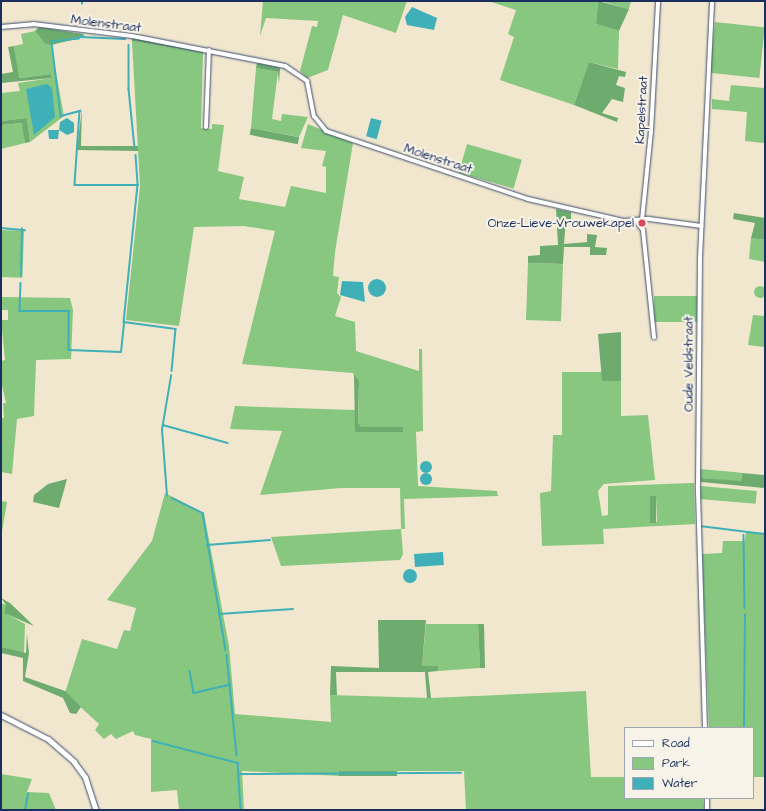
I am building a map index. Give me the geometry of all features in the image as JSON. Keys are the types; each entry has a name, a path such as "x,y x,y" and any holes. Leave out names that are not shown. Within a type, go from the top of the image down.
{"street":[{"name":"Kapelstraat","path":"654,337 643,230 640,221 651,132 658,1"},
{"name":"Oude Veldstraat","path":"705,727 698,485 702,226 712,1"},
{"name":"Molenstraat","path":"1,27 33,24 209,50 297,72 307,81 314,116 326,131 528,200 640,221 702,226"},
{"path":"206,127 209,50"},
{"path":"1,716 63,751 85,777 96,810"},
{"path":"706,799 707,810"}],"green space":[{"path":"263,1 407,1 396,33 343,15 328,70 307,78 300,71 312,26 317,27 318,21 266,18 260,36"},
{"path":"488,1 598,1 596,24 619,31 618,69 589,62 574,105 500,80 514,37 508,34 516,10"},
{"path":"598,1 629,9 619,31 596,24"},
{"path":"601,1 631,1 629,9"},
{"path":"715,22 765,27 759,78 710,73"},
{"path":"39,27 83,34 85,37 51,45 45,44 35,31"},
{"path":"35,31 45,44 51,45 64,116 30,142 27,118 1,121 1,93 20,91 18,83 52,78 51,74 18,78 14,46 23,44 21,34"},
{"path":"132,38 203,51 203,53 132,41"},
{"path":"132,41 203,53 201,128 212,129 212,124 224,125 218,171 244,177 239,199 285,207 291,186 326,193 326,167 322,166 326,151 301,148 308,124 353,143 335,252 333,276 339,277 337,293 341,297 335,316 355,322 356,351 419,371 419,349 422,349 423,431 416,432 418,486 497,491 498,496 404,499 405,529 401,529 400,488 341,488 260,495 282,431 230,429 235,406 355,410 355,432 362,427 358,423 359,389 353,373 242,364 275,231 244,226 194,227 179,326 126,320 140,186"},
{"path":"14,46 19,78 51,74 52,78 1,83 1,74 13,72 8,47"},
{"path":"589,62 626,72 625,77 619,76 616,85 625,88 623,102 612,99 602,113 618,118 617,122 574,105"},
{"path":"257,63 280,68 279,84 278,72 256,68"},
{"path":"256,68 278,72 272,119 281,121 282,114 308,117 299,137 251,128"},
{"path":"731,85 765,88 765,143 745,141 747,112 712,109 712,99 729,101"},
{"path":"82,108 81,146 138,146 138,151 77,150"},
{"path":"27,118 30,142 25,143 22,123 1,125 1,121"},
{"path":"23,123 25,143 1,149 1,125"},
{"path":"251,128 299,137 298,144 250,135"},
{"path":"467,144 522,160 514,189 459,173"},
{"path":"556,209 571,212 571,219 566,219 564,244 587,242 587,234 597,235 595,247 607,248 606,255 590,255 590,247 564,247 563,264 528,263 528,256 540,255 540,246 558,245"},
{"path":"734,213 765,218 765,240 751,238 755,223 733,219"},
{"path":"1,230 24,231 22,278 1,277"},
{"path":"751,238 765,240 765,262 749,259"},
{"path":"528,263 563,264 561,321 526,320"},
{"path":"758,286 762,286 766,292 762,298 758,298 754,294 754,290"},
{"path":"654,296 697,296 697,322 654,322"},
{"path":"1,297 70,298 73,310 71,359 36,360 34,416 17,419 12,474 1,472 1,418 4,418 3,403 6,403 1,381 1,361 5,360 1,320 8,320 8,310 1,310"},
{"path":"753,315 765,316 765,347 748,345"},
{"path":"621,332 621,381 602,381 598,334"},
{"path":"562,372 602,372 602,381 621,381 621,416 648,415 655,480 604,484 598,491 602,516 608,515 608,486 694,483 695,524 603,529 604,544 542,546 540,493 551,491 553,435 562,435","holes":["650,496 656,496 657,522 652,522"]},
{"path":"354,374 359,381 358,423 362,427 403,427 403,432 355,432"},
{"path":"700,469 742,473 741,482 699,478"},
{"path":"742,473 765,475 765,488 701,482 701,478 741,481"},
{"path":"67,479 59,508 33,502 34,495 48,484"},
{"path":"701,486 757,491 756,504 700,499"},
{"path":"165,493 204,513 229,646 235,714 331,722 330,695 431,698 586,691 591,777 624,777 624,799 703,799 704,810 466,810 464,771 340,771 340,776 242,771 244,810 179,810 177,790 151,792 151,739 135,735 133,731 116,739 111,734 104,739 95,730 99,724 65,693 82,639 117,649 124,630 130,631 136,608 107,600 152,541"},
{"path":"650,496 656,496 656,523 650,523"},
{"path":"1,501 7,502 1,537"},
{"path":"401,529 403,554 400,560 281,566 271,537"},
{"path":"746,531 765,533 765,777 754,777 754,727 709,727 702,554 722,553 723,541 745,541"},
{"path":"1,598 10,603 34,626 4,613 6,605"},
{"path":"1,603 7,605 5,613 25,624 24,654 1,647"},
{"path":"378,620 426,620 422,666 438,666 438,671 428,672 431,698 427,698 425,672 336,672 337,695 330,695 331,666 379,668"},
{"path":"426,624 478,624 480,668 438,671 438,666 422,666"},
{"path":"478,624 484,624 485,668 480,668"},
{"path":"27,634 29,653 25,677 65,691 81,707 76,714 70,713 63,698 23,681 23,658 1,653 1,647 26,653"},
{"path":"339,771 397,771 397,776 339,776"},
{"path":"1,774 32,779 27,792 49,793 56,810 1,810"}],"water":[{"path":"412,7 437,18 434,30 407,25 405,17"},
{"path":"47,84 52,88 55,117 34,135 26,89"},
{"path":"67,118 74,123 74,132 67,135 59,130 60,122"},
{"path":"371,118 382,121 377,139 366,136"},
{"path":"48,130 59,130 58,139 49,139"},
{"path":"377,279 383,282 386,288 383,294 377,297 371,294 368,288 371,282"},
{"path":"342,281 363,282 365,302 340,295"},
{"path":"426,461 430,463 432,467 430,471 426,473 422,471 420,467 422,463"},
{"path":"426,473 430,475 432,479 430,483 426,485 422,483 420,479 422,475"},
{"path":"443,552 444,565 415,567 414,554"},
{"path":"410,569 415,571 417,576 415,581 410,583 405,581 403,576 405,571"}],"waterway":[{"path":"81,35 79,39 52,42 61,116 80,111 75,185 138,185 124,322 176,329 172,371"},
{"path":"80,37 125,39"},
{"path":"129,45 129,89 135,148"},
{"path":"136,155 138,185"},
{"path":"1,228 25,230"},
{"path":"21,276 22,229"},
{"path":"21,283 20,311 69,311 69,350 121,352 124,322"},
{"path":"167,496 162,430 171,376"},
{"path":"163,425 228,443"},
{"path":"172,498 203,513 226,650"},
{"path":"700,526 765,534"},
{"path":"744,535 745,608"},
{"path":"207,545 270,540"},
{"path":"219,614 293,609"},
{"path":"744,727 745,615"},
{"path":"227,655 237,756"},
{"path":"190,671 194,693 230,685"},
{"path":"153,741 238,763 241,810"},
{"path":"239,774 461,773"},
{"path":"25,810 28,794"}],"place":[{"name":"Onze-Lieve-Vrouwekapel","path":"642,223"}]}
